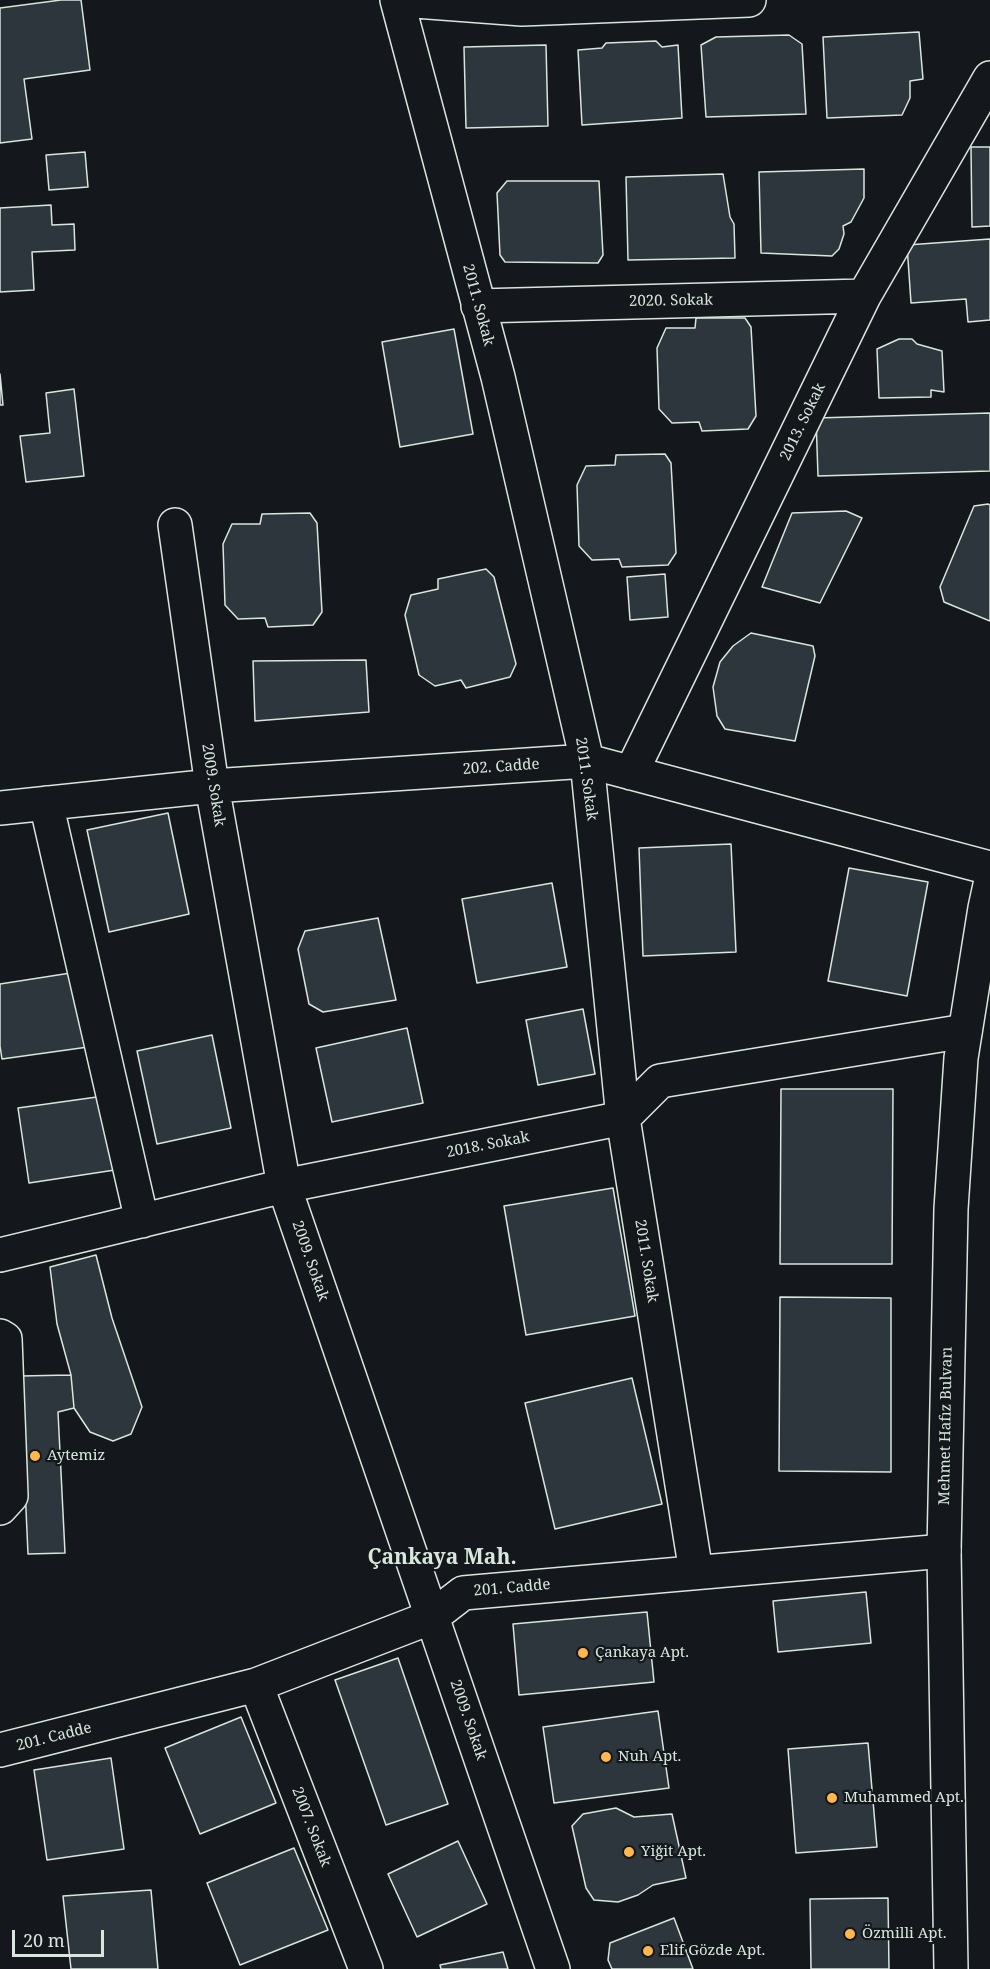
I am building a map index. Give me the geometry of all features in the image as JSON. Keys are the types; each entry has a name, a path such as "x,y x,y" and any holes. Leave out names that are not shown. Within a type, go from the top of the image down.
{"street":[{"name":"2011. Sokak","path":"397,0 477,306 498,377 587,761 623,1118 696,1572"},
{"path":"402,0 521,5 749,0"},
{"name":"2013. Sokak","path":"631,774 864,296 990,78"},
{"name":"2020. Sokak","path":"477,306 864,296"},
{"name":"2009. Sokak","path":"175,525 212,786 284,1186 553,1969"},
{"name":"202. Cadde","path":"0,808 212,786 587,761 990,868"},
{"path":"46,803 142,1221"},
{"name":"Mehmet Hafız Bulvarı","path":"951,1969 944,1551 951,1209 961,1058 990,885"},
{"path":"623,1118 660,1081 965,1031"},
{"name":"2018. Sokak","path":"0,1255 284,1186 623,1118"},
{"path":"0,1336 5,1339 11,1496 0,1508"},
{"name":"201. Cadde","path":"0,1750 256,1685 432,1617 463,1593 944,1551"},
{"name":"2007. Sokak","path":"256,1685 366,1969"}],"building":[{"path":"61,0 81,0 90,70 24,79 32,139 0,143 0,8"},
{"path":"919,32 923,79 910,81 910,98 902,115 827,118 823,37"},
{"path":"789,35 802,44 806,114 706,117 701,45 716,37"},
{"path":"656,41 662,47 678,45 682,118 582,125 578,50 602,48 606,43"},
{"path":"546,45 548,126 466,128 464,47"},
{"path":"971,147 990,147 990,226 972,227"},
{"path":"85,152 88,187 49,190 46,155"},
{"path":"864,169 864,198 851,222 843,226 844,234 839,249 832,256 761,253 759,172"},
{"path":"723,174 730,217 734,224 735,258 628,260 626,177"},
{"path":"507,181 599,181 603,255 598,263 505,262 500,255 497,193"},
{"path":"51,205 52,225 74,224 75,250 32,252 34,290 0,292 0,208"},
{"path":"990,239 990,320 968,322 966,299 911,303 907,245"},
{"path":"696,318 745,318 751,327 756,416 748,429 702,431 699,422 672,423 659,409 657,348 666,328 695,328"},
{"path":"454,329 473,434 400,447 382,342"},
{"path":"899,339 912,339 917,344 942,351 944,392 931,390 931,397 879,398 877,349"},
{"path":"0,374 3,405 0,405"},
{"path":"74,389 84,476 26,482 20,436 50,433 46,393"},
{"path":"990,413 990,471 818,476 816,418"},
{"path":"665,454 671,463 676,553 668,565 622,567 619,559 592,560 579,546 577,485 586,466 615,465 616,455"},
{"path":"990,505 990,621 944,602 940,587 974,506"},
{"path":"846,511 862,518 820,603 762,587 792,513"},
{"path":"310,513 317,523 322,612 313,625 268,627 265,618 238,619 225,605 223,544 232,524 260,524 262,514"},
{"path":"486,569 494,577 516,664 510,677 466,688 461,680 435,686 419,675 405,615 411,595 438,589 438,579"},
{"path":"665,574 668,617 630,620 627,577"},
{"path":"751,633 813,646 815,656 795,741 725,729 717,716 713,687 720,662 733,646"},
{"path":"366,660 369,712 255,721 253,661"},
{"path":"168,813 189,914 109,932 87,830"},
{"path":"731,844 736,952 643,956 639,848"},
{"path":"849,868 928,882 907,996 828,981"},
{"path":"552,883 567,967 477,983 462,899"},
{"path":"378,918 396,1000 323,1012 309,1004 298,949 305,931"},
{"path":"77,972 88,1047 2,1059 0,984"},
{"path":"583,1009 595,1074 538,1085 526,1020"},
{"path":"407,1028 423,1103 332,1122 316,1048"},
{"path":"212,1035 231,1128 157,1144 137,1051"},
{"path":"781,1089 893,1089 892,1264 780,1264"},
{"path":"104,1096 115,1170 29,1183 18,1108"},
{"path":"613,1188 635,1316 526,1335 504,1206"},
{"path":"96,1255 112,1318 142,1407 131,1434 113,1441 90,1432 74,1408 71,1375 57,1324 50,1267"},
{"path":"780,1297 891,1298 891,1472 779,1471"},
{"path":"71,1375 74,1408 58,1412 65,1553 28,1554 20,1376"},
{"path":"632,1378 662,1504 555,1529 525,1403"},
{"path":"866,1592 871,1643 778,1652 773,1601"},
{"name":"Çankaya Apt.","path":"647,1612 654,1682 519,1695 513,1624"},
{"path":"398,1658 448,1804 386,1825 335,1680"},
{"name":"Nuh Apt.","path":"658,1711 669,1788 554,1803 543,1727"},
{"path":"241,1717 276,1803 200,1834 165,1748"},
{"name":"Muhammed Apt.","path":"868,1743 877,1847 796,1853 788,1749"},
{"path":"111,1758 124,1849 47,1860 34,1770"},
{"name":"Yiğit Apt.","path":"616,1808 634,1817 672,1814 686,1878 653,1885 638,1895 618,1902 594,1900 586,1888 572,1826 583,1814"},
{"path":"458,1841 487,1904 417,1937 388,1874"},
{"path":"294,1848 328,1930 240,1965 207,1883"},
{"path":"151,1890 158,1969 71,1969 63,1896"},
{"name":"Özmilli Apt.","path":"888,1898 889,1969 811,1969 810,1899"},
{"name":"Elif Gözde Apt.","path":"674,1918 693,1969 612,1969 608,1960 610,1943"},
{"path":"503,1952 508,1969 441,1969 440,1965"}],"place":[{"name":"Aytemiz","path":"35,1456"},
{"name":"Çankaya Apt.","path":"583,1653"},
{"name":"Nuh Apt.","path":"606,1757"},
{"name":"Muhammed Apt.","path":"832,1798"},
{"name":"Yiğit Apt.","path":"629,1852"},
{"name":"Özmilli Apt.","path":"850,1934"},
{"name":"Elif Gözde Apt.","path":"648,1951"}],"district":[{"name":"Çankaya Mah.","path":"442,1558"}]}
